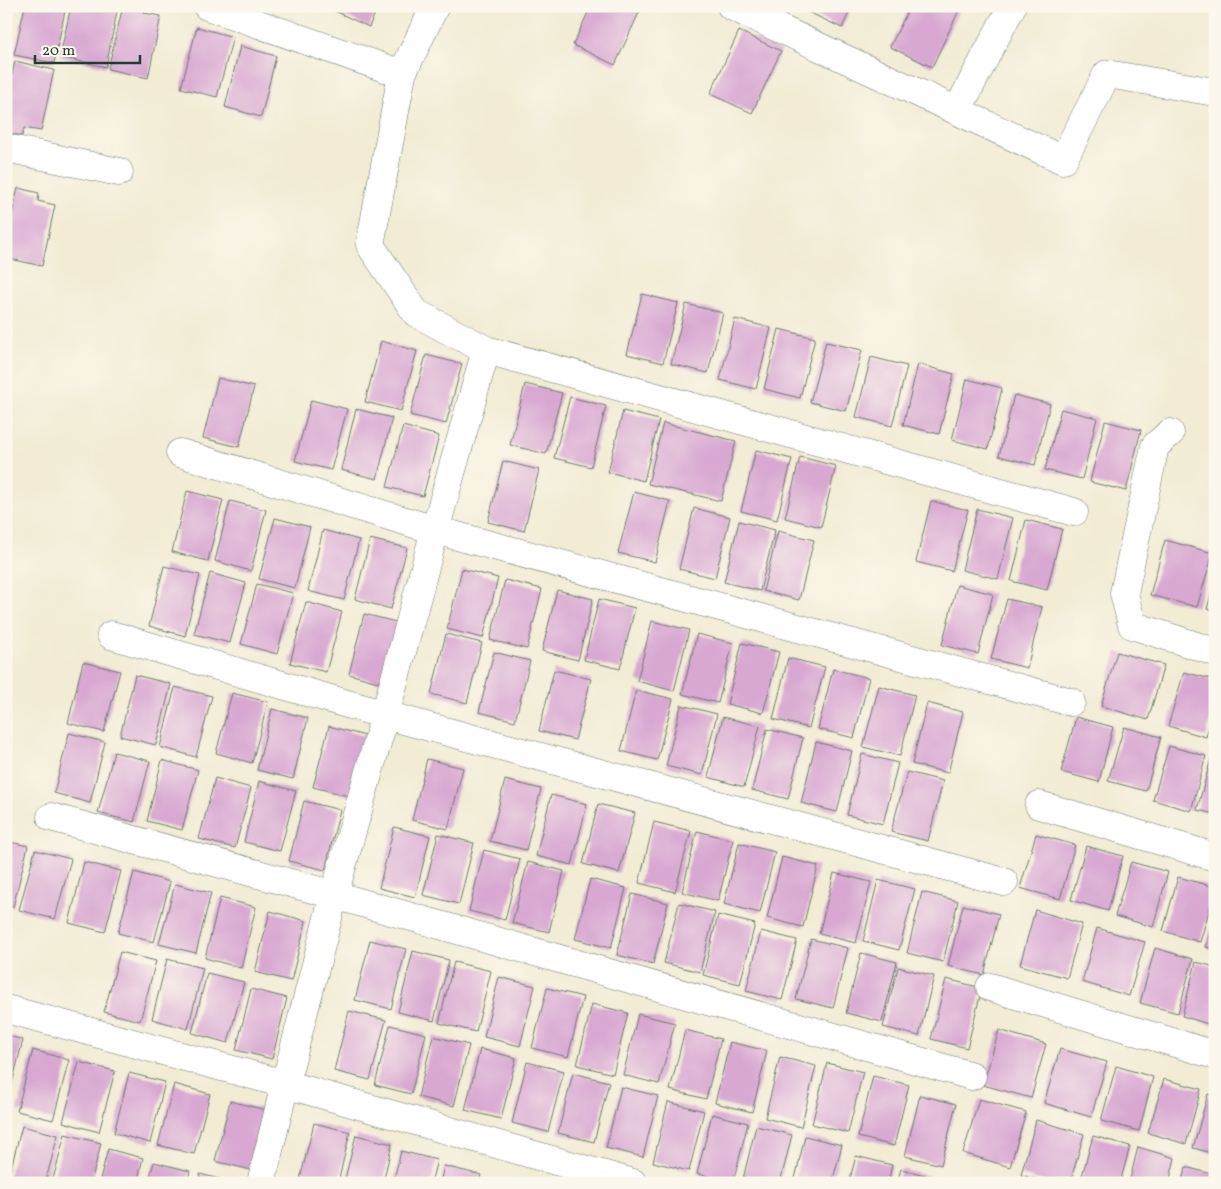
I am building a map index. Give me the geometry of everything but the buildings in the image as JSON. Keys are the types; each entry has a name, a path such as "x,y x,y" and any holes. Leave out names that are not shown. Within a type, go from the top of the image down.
{"street":[{"path":"207,6 399,86"},
{"path":"435,6 399,86 370,245 416,313 486,350 1074,512"},
{"path":"731,6 1063,160 1107,74 1215,92"},
{"path":"956,112 1012,6"},
{"path":"6,148 119,172"},
{"path":"261,1183 334,896 486,350"},
{"path":"1170,433 1155,446 1124,592 1132,625 1215,652"},
{"path":"180,453 435,530 1071,702"},
{"path":"111,636 385,715 1004,882"},
{"path":"1039,805 1215,857"},
{"path":"51,817 972,1076"},
{"path":"990,987 1215,1055"},
{"path":"6,1010 285,1084 633,1183"}]}
